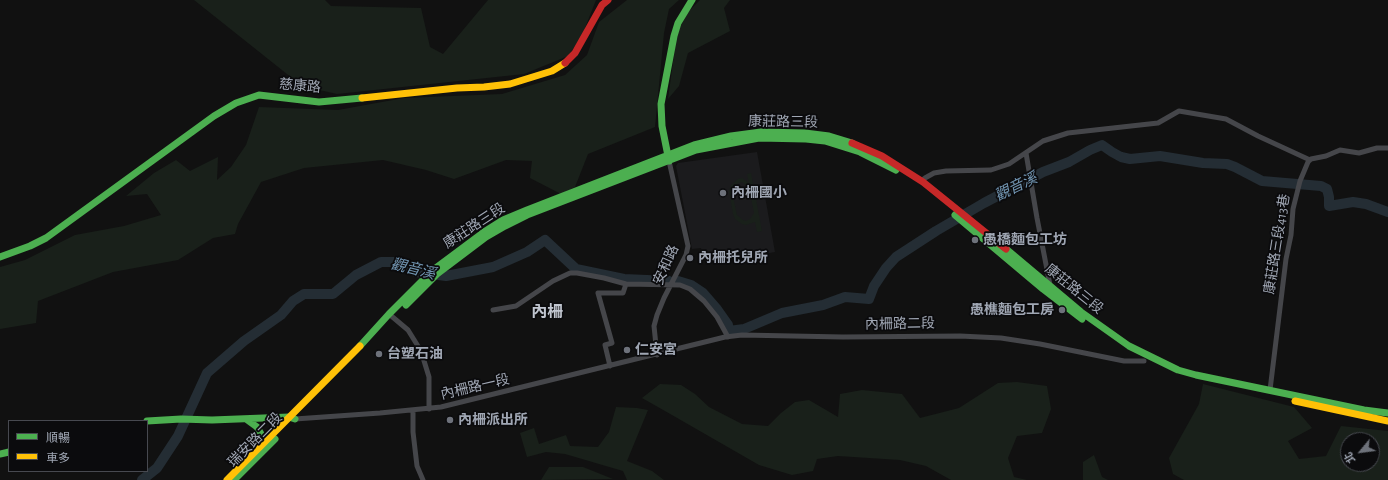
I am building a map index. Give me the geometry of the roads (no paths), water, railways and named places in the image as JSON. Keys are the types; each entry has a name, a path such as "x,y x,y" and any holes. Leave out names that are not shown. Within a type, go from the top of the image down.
{"main road":[{"name":"慈康路","path":"0,257 30,246 46,238 214,116 236,103 259,95 319,102 510,84 552,71 568,61 575,53 602,5 608,0"},
{"path":"669,158 662,126 662,104 674,36 678,23 692,0"},
{"name":"康莊路三段","path":"292,418 348,359 440,268 486,237 527,215 712,140 761,132 805,133 845,140 882,156 921,181 1050,285 1081,312 1114,337 1178,370 1364,410 1388,413"},
{"name":"康莊路三段","path":"669,158 696,150 759,138 825,141 860,152 896,170 918,185 1067,308 1110,340 1144,361 1189,378 1388,421"},
{"path":"148,421 181,419 292,418"},
{"name":"瑞安路二段","path":"226,480 257,449 292,418"},
{"name":"瑞安路二段","path":"234,480 292,418"},
{"path":"246,419 252,422 261,434 261,442 257,449"}],"street":[{"path":"921,181 934,173 946,171 991,170 1009,164 1043,141 1068,133 1158,123 1179,111 1226,119 1258,136 1310,160 1317,157 1326,156 1340,150 1358,153 1377,148 1388,148"},
{"path":"1026,153 1050,285"},
{"name":"安和路","path":"657,355 654,326 657,315 670,285 686,255 688,246 669,158"},
{"name":"康莊路三段413巷","path":"1270,390 1286,259 1291,235 1293,209 1300,181 1310,160"},
{"path":"493,310 516,306 553,281 570,273 587,275 626,284 680,285 690,289 704,301 717,317 728,337"},
{"path":"610,366 605,345 612,343 598,293 623,293 626,284"},
{"path":"391,316 408,330 421,352 429,377 429,409"},
{"name":"內柵路二段","path":"657,355 728,337 742,335 843,337 960,336 1001,338 1124,360 1144,361"},
{"name":"內柵路一段","path":"292,418 440,408 657,355"},
{"path":"413,410 413,432 417,466 423,480"}],"waterway":[{"name":"觀音溪","path":"678,281 691,285 703,293 728,325 729,331 744,329 782,313 823,305 845,297 869,299 874,286 886,268 896,257 936,231 984,203 1043,172 1069,162 1102,145 1121,157 1130,159 1160,156 1203,163 1227,164 1262,181 1321,186 1327,189 1329,206 1353,202 1366,204 1388,212"},
{"name":"觀音溪","path":"142,480 157,468 178,436 207,373 244,341 281,315 293,301 304,294 333,294 356,275 381,262 397,262 416,272 446,276 493,267 527,252 545,240 576,269 624,279 669,281"}],"place":[{"name":"內柵國小","path":"723,193"},
{"name":"愚橋麵包工坊","path":"975,240"},
{"name":"內柵托兒所","path":"690,258"},
{"name":"愚樵麵包工房","path":"1062,310"},
{"name":"仁安宮","path":"627,350"},
{"name":"台塑石油","path":"379,354"},
{"name":"內柵派出所","path":"450,420"}],"district":[{"name":"內柵","path":"547,312"}]}
